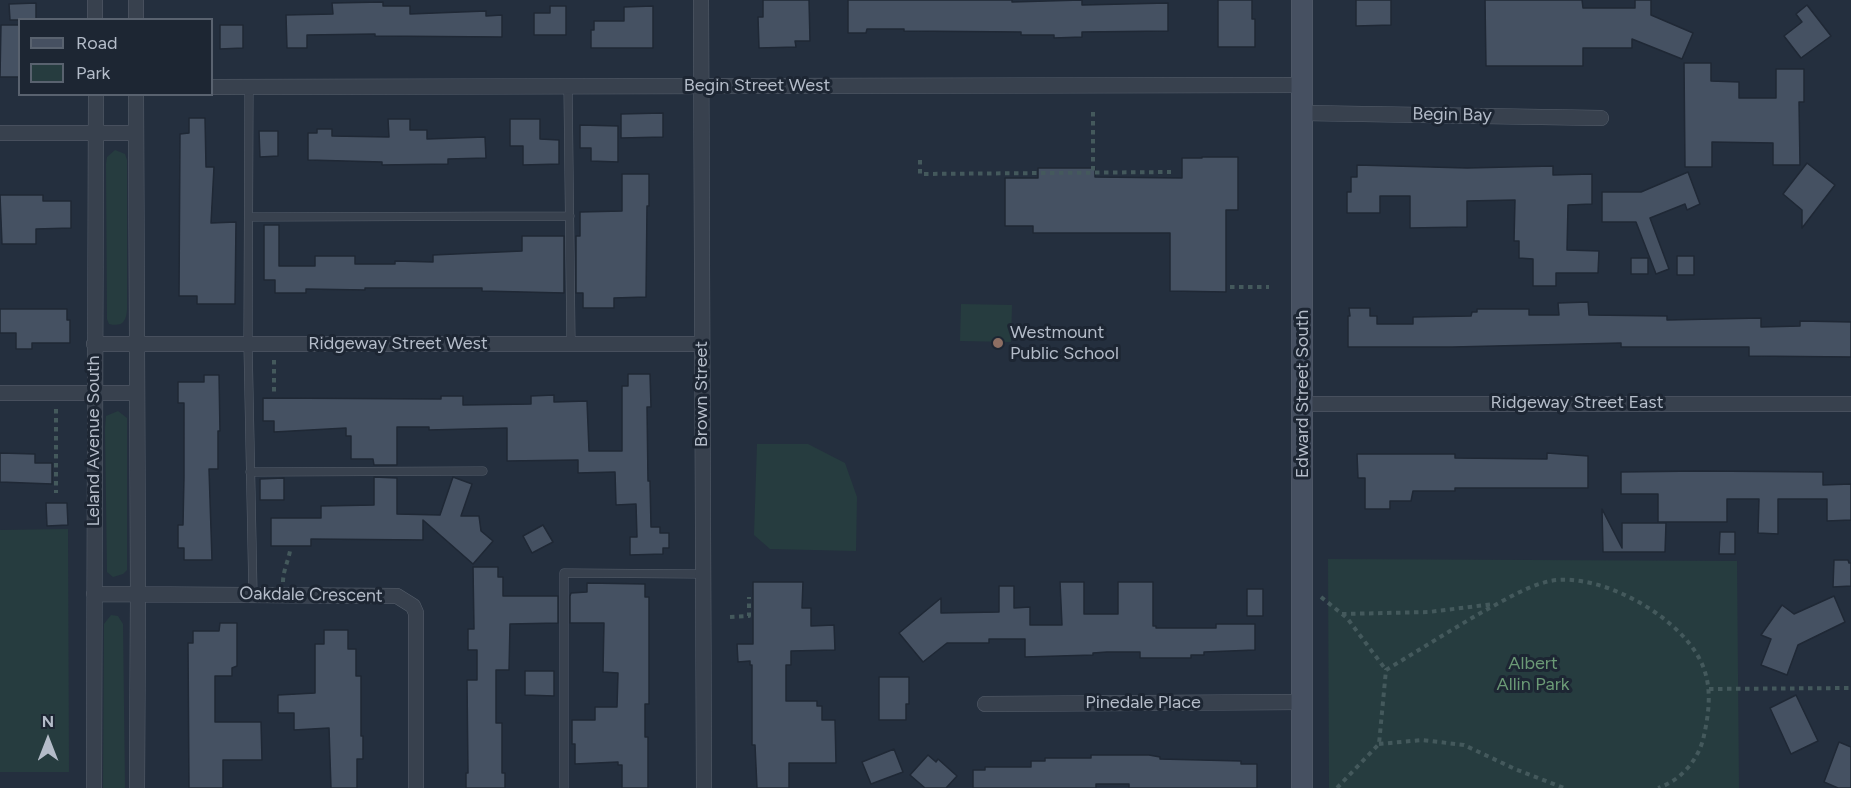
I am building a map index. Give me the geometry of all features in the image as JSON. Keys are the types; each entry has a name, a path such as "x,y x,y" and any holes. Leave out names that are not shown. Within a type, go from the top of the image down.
{"main road":[{"name":"Edward Street South","path":"1302,0 1304,404 1302,788"}],"street":[{"path":"95,0 95,18"},
{"path":"136,0 136,18"},
{"name":"Brown Street","path":"701,0 704,788"},
{"name":"Begin Street West","path":"213,87 1303,86"},
{"name":"Leland Avenue South","path":"94,788 96,96"},
{"path":"136,96 137,788"},
{"name":"Begin Bay","path":"1303,113 1601,118"},
{"path":"0,133 136,133"},
{"name":"Ridgeway Street West","path":"94,344 702,344"},
{"path":"0,393 137,393"},
{"name":"Ridgeway Street East","path":"1304,404 1851,404"},
{"name":"Oakdale Crescent","path":"94,594 397,596 413,606 416,613 416,788"},
{"name":"Pinedale Place","path":"985,704 1302,702"}],"lane":[{"path":"568,86 571,344"},
{"path":"249,87 248,344 252,594"},
{"path":"250,217 570,216"},
{"path":"250,472 483,471"},
{"path":"564,788 564,573 703,574"}],"path":[{"path":"1093,112 1093,173"},
{"path":"920,159 920,174 1171,172"},
{"path":"1230,287 1269,287"},
{"path":"274,344 274,392"},
{"path":"56,393 57,493"},
{"path":"283,594 283,572 288,564 290,551"},
{"path":"1386,670 1497,604 1532,586 1550,581 1580,580 1613,590 1648,607 1677,629 1696,654 1705,671 1709,688 1708,719 1700,751 1678,778 1658,788"},
{"path":"1303,583 1347,618 1386,670 1379,744 1337,788"},
{"path":"730,617 748,616 749,597"},
{"path":"1342,614 1429,612 1497,604"},
{"path":"1709,688 1851,688"},
{"path":"1379,744 1422,740 1464,745 1515,769 1564,788"}],"green space":[{"path":"115,150 125,154 127,160 127,310 126,318 117,325 109,324 107,319 106,164 107,157"},
{"path":"961,304 1012,305 1011,342 960,341"},
{"path":"118,411 127,418 127,570 113,577 107,572 105,429 106,416"},
{"path":"757,444 808,444 845,463 857,497 856,551 770,549 754,535"},
{"path":"68,529 69,772 0,772 0,530"},
{"name":"Albert Allin Park","path":"1328,559 1737,561 1739,788 1329,788"},
{"path":"111,615 118,616 123,624 125,788 103,788 104,624"}],"building":[{"path":"763,0 809,0 810,41 795,41 796,47 759,48 758,17 763,17"},
{"path":"848,0 1012,0 1012,2 1082,0 1082,5 1168,3 1168,31 1082,32 1082,37 1054,38 1054,35 1021,35 1021,32 904,31 904,29 867,29 866,33 848,33"},
{"path":"1218,0 1252,0 1255,47 1218,47"},
{"path":"1356,0 1391,0 1391,25 1356,26"},
{"path":"1485,0 1582,0 1583,8 1635,8 1635,0 1651,0 1651,15 1693,33 1682,59 1632,39 1632,48 1583,48 1583,66 1486,66"},
{"path":"383,2 383,6 410,6 410,14 486,11 486,16 502,15 502,37 307,35 307,48 287,48 286,15 333,14 332,3"},
{"path":"36,3 36,18 10,20 9,4"},
{"path":"1807,5 1831,36 1801,58 1784,36 1802,22 1796,14"},
{"path":"550,6 566,6 566,35 534,35 534,13 550,13"},
{"path":"653,6 653,48 591,48 591,30 594,30 594,21 624,21 624,7"},
{"path":"1,25 18,25 18,77 0,77"},
{"path":"220,25 243,25 243,48 220,49"},
{"path":"1684,63 1711,63 1711,81 1739,82 1739,98 1776,98 1776,69 1804,69 1804,102 1799,102 1800,165 1773,165 1773,143 1712,142 1712,167 1685,167"},
{"path":"663,113 663,137 621,138 621,114"},
{"path":"189,118 205,118 206,167 214,167 211,223 236,222 235,304 197,304 197,296 179,296 180,134 189,133"},
{"path":"388,119 410,119 410,130 427,130 427,139 485,137 486,158 448,159 448,164 382,165 382,162 308,160 308,133 317,133 317,129 332,129 332,136 389,137"},
{"path":"510,119 540,119 540,139 559,140 559,164 523,165 523,146 510,146"},
{"path":"580,125 618,126 618,162 591,161 591,148 580,148"},
{"path":"259,131 278,131 278,156 260,157"},
{"path":"1238,157 1238,210 1226,210 1226,292 1170,291 1170,233 1033,233 1033,226 1005,226 1005,178 1038,178 1038,168 1095,168 1095,177 1182,178 1182,158"},
{"path":"1807,163 1835,185 1802,228 1802,210 1783,194"},
{"path":"1357,165 1467,168 1553,166 1553,175 1592,174 1592,204 1568,205 1567,250 1599,251 1598,273 1556,273 1556,286 1533,286 1533,259 1519,258 1519,241 1514,241 1515,200 1467,201 1467,227 1410,228 1410,196 1380,196 1380,213 1347,213 1347,192 1351,192 1351,177 1357,177"},
{"path":"1688,172 1700,204 1687,210 1685,204 1650,218 1669,269 1656,274 1636,222 1602,222 1602,192 1641,192"},
{"path":"622,174 649,174 646,297 614,298 614,308 583,308 583,293 576,293 576,236 580,236 580,212 622,211"},
{"path":"0,195 43,195 43,201 71,201 71,228 36,229 36,244 2,244"},
{"path":"264,225 279,225 279,266 315,266 315,256 355,256 355,264 395,264 395,261 433,262 433,255 522,251 522,236 564,236 564,293 482,291 482,288 365,288 365,290 306,289 306,293 275,293 275,280 264,280"},
{"path":"1677,256 1694,256 1694,275 1677,275"},
{"path":"1631,258 1648,258 1648,274 1631,274"},
{"path":"1588,302 1589,315 1667,316 1667,320 1761,318 1761,327 1800,326 1800,321 1851,322 1851,357 1749,356 1749,347 1621,347 1621,343 1348,347 1349,308 1370,308 1370,316 1377,316 1377,324 1413,324 1413,317 1471,316 1472,312 1477,312 1477,309 1529,309 1529,315 1559,315 1558,303"},
{"path":"0,309 67,309 67,320 70,320 70,343 32,343 32,349 16,349 16,333 0,333"},
{"path":"628,374 650,374 651,407 647,407 651,527 660,527 660,533 669,533 669,548 663,548 663,554 630,555 630,537 637,537 636,504 616,505 615,472 578,473 578,460 507,461 507,428 429,430 429,427 397,427 397,465 374,465 373,459 351,459 351,436 346,436 346,428 274,432 274,421 263,421 263,398 441,399 441,396 463,396 463,405 531,404 531,396 554,395 554,402 587,401 589,451 622,451 622,386 628,386"},
{"path":"204,375 219,375 218,469 209,469 212,560 184,560 184,548 178,548 178,525 183,525 184,403 178,403 178,382 204,382"},
{"path":"0,453 35,454 35,463 52,463 52,484 0,482"},
{"path":"1547,453 1588,456 1588,488 1455,488 1455,491 1413,491 1411,501 1390,501 1390,509 1365,509 1365,478 1358,478 1357,454 1455,454 1455,458 1547,459"},
{"path":"1621,472 1823,472 1823,485 1851,484 1851,520 1827,521 1827,499 1778,499 1778,534 1758,533 1759,499 1727,499 1727,522 1658,522 1658,494 1621,494"},
{"path":"374,477 397,478 397,514 440,515 453,477 472,484 461,516 479,516 481,531 493,541 473,564 423,520 423,540 311,539 311,546 271,546 271,518 321,518 321,506 374,505"},
{"path":"284,478 284,500 260,500 260,479"},
{"path":"46,503 67,503 68,525 47,526"},
{"path":"1602,509 1622,548 1622,523 1666,523 1665,552 1603,552"},
{"path":"543,525 553,542 532,553 523,536"},
{"path":"1720,532 1735,532 1735,554 1719,554"},
{"path":"1834,560 1848,560 1851,563 1851,586 1833,587"},
{"path":"473,567 498,567 498,577 503,577 503,596 558,596 558,623 510,624 509,670 496,670 496,723 502,723 502,773 505,773 505,788 466,788 466,773 468,773 467,680 477,680 477,650 468,650 468,629 474,629"},
{"path":"753,582 803,582 802,608 811,608 811,626 834,625 835,650 791,651 791,665 786,665 786,701 817,701 817,706 822,706 822,720 835,720 836,763 789,763 789,788 757,788 755,745 752,745 752,665 750,661 738,662 737,644 753,644"},
{"path":"1060,582 1084,582 1084,614 1118,614 1118,582 1153,582 1153,626 1156,628 1216,628 1216,624 1255,624 1255,650 1204,652 1204,655 1191,655 1191,658 1140,658 1140,652 1025,657 1025,639 989,639 989,643 947,643 923,662 899,633 941,598 941,613 999,612 999,586 1014,586 1014,608 1030,607 1030,625 1062,625"},
{"path":"587,583 645,584 645,597 649,597 649,704 645,704 645,737 648,737 648,788 622,788 622,765 618,765 618,762 575,764 572,720 595,720 595,707 617,707 618,673 603,672 604,623 570,623 571,593 587,592"},
{"path":"1247,589 1263,589 1263,616 1247,616"},
{"path":"1834,596 1845,622 1798,645 1787,675 1761,665 1771,639 1761,635 1782,605 1794,614"},
{"path":"220,623 237,623 237,666 232,668 232,676 215,676 215,722 261,722 262,760 223,760 223,788 189,788 188,643 193,643 193,631 219,631"},
{"path":"324,630 348,630 348,649 356,649 356,676 361,676 361,736 363,736 363,759 357,759 357,788 331,788 329,728 294,730 294,713 278,713 278,695 315,693 315,644 324,644"},
{"path":"525,671 554,671 554,696 525,695"},
{"path":"879,677 909,677 909,704 906,704 906,720 879,720"},
{"path":"1796,695 1818,741 1791,754 1770,708"},
{"path":"1839,742 1851,747 1851,788 1838,788 1824,782"},
{"path":"894,749 903,772 871,784 862,762"},
{"path":"928,755 936,762 938,759 957,776 946,788 925,788 910,775"},
{"path":"1091,755 1149,755 1160,757 1160,759 1241,761 1241,764 1257,764 1257,788 1129,788 1129,784 1096,784 1096,788 973,788 973,770 985,770 985,767 1031,767 1031,761 1045,761 1045,758 1091,758"}],"place":[{"name":"Westmount Public School","path":"998,343"}]}
